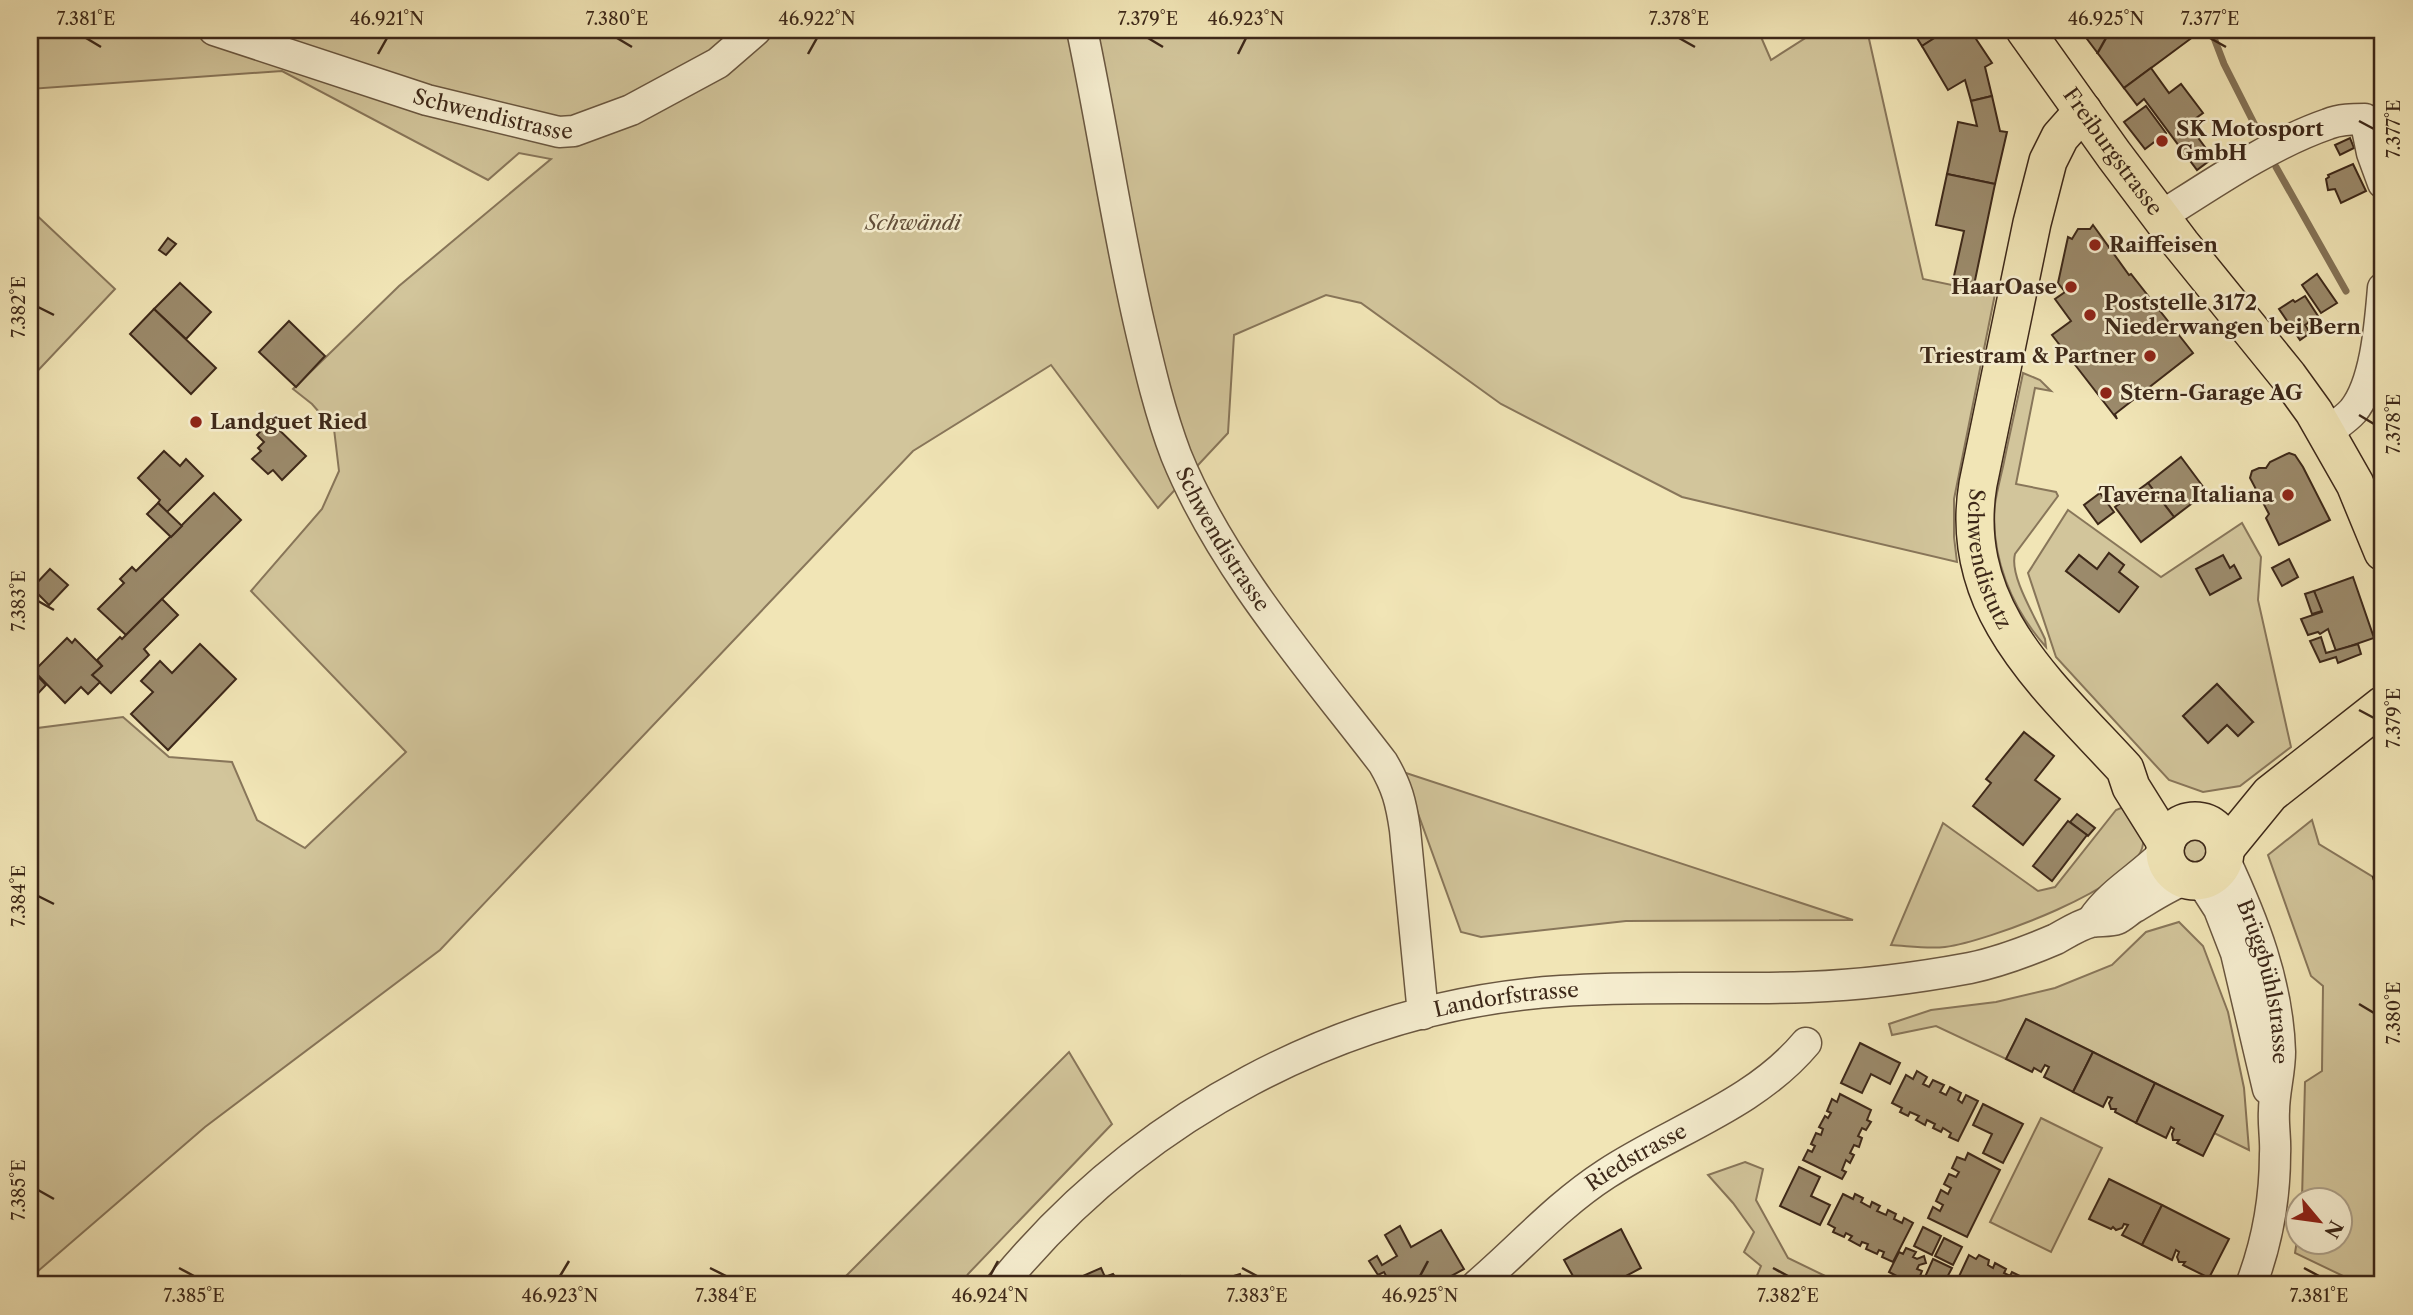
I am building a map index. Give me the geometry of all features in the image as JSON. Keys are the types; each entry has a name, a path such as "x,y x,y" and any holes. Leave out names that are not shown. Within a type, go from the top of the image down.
{"main road":[{"name":"Freiburgstrasse","path":"2025,30 2160,217 2288,376 2327,432 2355,484 2383,552"},
{"name":"Schwendistutz","path":"2083,111 2053,146 2040,189 1978,484 1973,517 1974,535 1982,578 2005,628 2048,685 2125,769 2131,787 2196,851"},
{"path":"2196,851 2245,801 2270,794 2383,705"}],"street":[{"name":"Schwendistrasse","path":"214,30 427,100 559,132 574,131 631,110 718,63 756,30"},
{"name":"Schwendistrasse","path":"1082,30 1118,228 1155,393 1177,456 1208,519 1240,572 1395,783 1401,801 1405,830 1423,1014"},
{"path":"2160,217 2273,149 2328,123 2347,119 2365,118 2372,153 2383,183"},
{"path":"2327,432 2353,411 2367,385 2374,356 2383,288"},
{"name":"Landorfstrasse","path":"1000,1285 1079,1200 1134,1154 1205,1106 1302,1055 1359,1033 1423,1014 1496,998 1559,991 1667,987 1806,987 1902,979 1996,961 2039,946 2090,922 2101,906 2146,871 2196,851"},
{"name":"Brüggbühlstrasse","path":"2196,851 2236,953 2274,1110 2276,1153 2270,1219 2251,1285"},
{"name":"Riedstrasse","path":"1477,1285 1545,1222 1589,1186 1617,1167 1743,1097 1774,1076 1806,1043"}],"green space":[{"name":"Schwändi","path":"30,30 1758,30 1771,60 1818,30 1867,30 1923,279 1995,294 1954,499 1957,562 1682,497 1501,404 1361,303 1326,295 1234,335 1228,433 1158,508 1051,365 913,451 440,950 205,1127 30,1278 30,729 123,717 169,757 232,762 257,820 305,848 406,752 251,591 322,509 339,471 334,429 312,404 293,389 399,286 551,159 519,153 488,180 282,71 30,89"},
{"path":"30,209 115,289 30,379"},
{"path":"2023,373 2040,380 2051,391 2035,388 2016,484 2056,492 2058,496 2015,554 2014,563 2019,585 2045,639 2046,647 2023,616 2006,581 2000,563 1994,524 1995,504"},
{"path":"2068,510 2161,577 2242,523 2261,557 2258,600 2291,747 2240,786 2203,792 2169,780 2056,657 2028,573","holes":["2109,553 2124,565 2119,572 2138,587 2119,611 2066,571 2079,555 2097,569","2217,684 2253,722 2227,725 2208,742 2183,716"]},
{"path":"1403,772 1853,920 1626,921 1481,937 1461,932"},
{"path":"2126,806 2140,829 2143,844 2135,861 2116,878 2089,894 2024,924 1965,943 1938,948 1891,945 1943,823 2038,891 2055,887 2116,810"},
{"path":"2312,820 2319,844 2373,877 2383,912 2383,930 2380,931 2383,942 2383,1058 2376,1062 2383,1080 2383,1285 2362,1285 2301,1256 2354,1256 2354,1186 2302,1186 2305,1082 2322,1071 2323,986 2311,976 2268,855"},
{"path":"2195,835 2206,839 2210,850 2206,861 2195,865 2184,861 2180,850 2184,839"},
{"path":"2179,922 2203,946 2228,1012 2244,1088 2249,1150 2214,1133 2222,1116 2026,1019 2006,1059 1936,1026 1892,1035 1889,1024 1931,1010 1996,1002 2055,988 2112,965 2146,932"},
{"path":"1069,1052 1112,1124 968,1274 961,1285 837,1285"},
{"path":"2041,1118 2102,1148 2051,1252 1990,1222"},
{"path":"1745,1162 1763,1169 1756,1200 1788,1258 1844,1285 1753,1285 1761,1266 1744,1252 1754,1232 1708,1175"}],"building":[{"path":"1912,30 1947,30 1922,46"},
{"path":"1947,30 1970,30 1992,63 1985,67 1992,96 1971,101 1965,80 1948,90 1922,46"},
{"path":"2090,30 2201,31 2124,88 2084,35"},
{"path":"2151,68 2169,93 2181,84 2203,113 2188,124 2213,158 2197,170 2144,99 2137,105 2124,88"},
{"path":"1992,96 2000,131 2007,132 1995,184 1947,174 1958,122 1977,126 1971,101"},
{"path":"2146,106 2166,133 2145,149 2124,122"},
{"path":"2350,138 2354,148 2340,155 2335,145"},
{"path":"2353,164 2366,191 2341,203 2335,189 2328,190 2326,179 2328,175"},
{"path":"1947,174 1995,184 1973,290 1952,285 1964,231 1936,225"},
{"path":"2093,225 2129,275 2131,274 2193,353 2115,414 2117,419 2052,335 2071,321 2055,299 2065,292 2058,283 2068,237 2072,239 2078,229 2090,229"},
{"path":"168,238 176,244 166,255 159,250"},
{"path":"2317,274 2337,303 2321,313 2302,285"},
{"path":"180,283 211,312 186,339 154,309"},
{"path":"2305,296 2318,316 2305,325 2310,333 2300,340 2279,309"},
{"path":"154,309 216,368 191,394 130,334"},
{"path":"289,321 325,356 296,387 259,352"},
{"path":"270,421 306,456 282,480 273,470 268,474 252,459 261,451 258,448 264,442 257,435"},
{"path":"164,451 180,466 186,459 203,476 167,512 158,503 160,500 138,478"},
{"path":"2289,453 2295,455 2303,467 2330,520 2279,545 2266,518 2269,514 2250,478 2252,471 2266,468 2270,462"},
{"path":"2181,457 2207,492 2174,517 2148,483"},
{"path":"2148,483 2174,517 2141,542 2115,507"},
{"path":"214,493 241,520 126,635 98,609 124,583 120,579 132,567 136,571"},
{"path":"2100,493 2114,512 2098,524 2084,505"},
{"path":"158,503 182,526 171,537 147,514"},
{"path":"2109,553 2124,565 2119,572 2138,587 2119,612 2066,571 2079,555 2097,569"},
{"path":"2223,555 2230,568 2234,565 2241,578 2210,595 2196,569"},
{"path":"2289,559 2298,577 2282,586 2272,568"},
{"path":"50,569 68,585 49,605 32,588"},
{"path":"2353,577 2374,638 2336,651 2328,629 2320,634 2318,632 2308,635 2301,619 2322,612 2314,591"},
{"path":"2314,591 2322,611 2312,614 2305,594"},
{"path":"162,599 178,615 144,649 149,655 111,693 92,675 102,666 97,660"},
{"path":"2321,637 2326,653 2358,644 2361,654 2338,663 2336,657 2320,662 2310,641"},
{"path":"67,638 72,643 75,639 102,666 92,675 100,682 88,694 81,687 65,703 34,671"},
{"path":"200,644 236,679 168,750 131,714 153,692 141,681 160,661 172,673"},
{"path":"30,670 46,685 30,702"},
{"path":"2217,684 2253,722 2238,736 2227,725 2208,743 2183,716"},
{"path":"2024,732 2054,756 2035,780 2060,799 2023,845 1973,806 1991,783 1986,779"},
{"path":"2077,814 2095,828 2088,836 2070,822"},
{"path":"2068,821 2087,835 2052,881 2033,866"},
{"path":"2383,873 2383,912 2373,877"},
{"path":"2026,1019 2093,1052 2073,1092 2044,1077 2049,1067 2045,1065 2041,1072 2034,1068 2032,1072 2006,1059"},
{"path":"1860,1043 1900,1063 1890,1084 1871,1074 1862,1093 1841,1083"},
{"path":"2093,1052 2155,1083 2136,1123 2115,1112 2116,1109 2111,1109 2109,1103 2112,1098 2108,1097 2103,1107 2073,1092"},
{"path":"1917,1071 1927,1077 1923,1084 1929,1087 1933,1080 1944,1085 1940,1092 1946,1095 1950,1087 1961,1093 1958,1100 1962,1103 1966,1095 1978,1101 1958,1141 1949,1137 1951,1133 1943,1128 1941,1132 1933,1128 1935,1124 1927,1120 1925,1125 1916,1120 1919,1116 1910,1112 1908,1116 1900,1112 1902,1108 1892,1103 1906,1075 1913,1079"},
{"path":"2155,1083 2223,1116 2203,1156 2177,1143 2179,1140 2173,1140 2174,1129 2171,1127 2166,1138 2136,1123"},
{"path":"1840,1094 1871,1110 1867,1120 1871,1122 1866,1130 1862,1128 1858,1136 1862,1138 1859,1147 1854,1145 1850,1153 1854,1155 1850,1163 1846,1160 1842,1170 1846,1172 1842,1179 1803,1160 1808,1150 1812,1152 1815,1146 1811,1144 1816,1133 1821,1135 1823,1129 1819,1127 1825,1116 1828,1118 1831,1113 1827,1111 1832,1099 1837,1102"},
{"path":"1983,1104 2023,1124 2003,1163 1983,1153 1992,1134 1973,1125"},
{"path":"1968,1153 2000,1170 1967,1237 1928,1218 1933,1207 1940,1211 1943,1205 1936,1201 1941,1190 1948,1194 1951,1188 1944,1184 1949,1174 1956,1177 1959,1172 1952,1168 1957,1157 1965,1160"},
{"path":"1799,1167 1820,1177 1811,1196 1830,1205 1820,1225 1780,1206"},
{"path":"2109,1179 2162,1205 2142,1245 2122,1235 2128,1225 2124,1224 2116,1230 2089,1219"},
{"path":"1843,1194 1853,1199 1855,1194 1863,1198 1861,1202 1870,1207 1872,1202 1880,1206 1877,1211 1886,1215 1888,1210 1896,1214 1894,1219 1902,1223 1904,1218 1913,1223 1893,1262 1882,1257 1884,1252 1879,1250 1877,1254 1866,1249 1868,1244 1862,1242 1860,1246 1849,1240 1852,1236 1846,1233 1844,1237 1833,1232 1835,1228 1828,1224"},
{"path":"2162,1205 2229,1239 2209,1278 2183,1265 2185,1262 2179,1262 2179,1252 2176,1250 2172,1260 2142,1245"},
{"path":"1400,1226 1411,1247 1441,1230 1464,1269 1435,1285 1391,1285 1384,1272 1378,1275 1369,1261 1377,1256 1382,1265 1397,1256 1385,1235"},
{"path":"1923,1227 1941,1236 1932,1255 1914,1246"},
{"path":"1621,1229 1641,1268 1609,1285 1578,1285 1564,1260"},
{"path":"1944,1238 1962,1247 1953,1265 1935,1256"},
{"path":"1906,1248 1916,1252 1913,1257 1917,1259 1924,1256 1926,1263 1919,1265 1917,1269 1922,1271 1918,1281 1910,1277 1908,1282 1889,1272 1899,1252 1903,1254"},
{"path":"1969,1255 1976,1259 1979,1255 1989,1260 1988,1265 1993,1268 1995,1263 2006,1269 2004,1273 2010,1276 2012,1272 2022,1277 2020,1281 2027,1284 2028,1280 2039,1285 1955,1285"},
{"path":"1933,1259 1952,1268 1943,1285 1925,1277"},
{"path":"1101,1268 1105,1277 1113,1274 1121,1285 1078,1285 1076,1279"},
{"path":"1240,1274 1244,1285 1211,1285 1211,1283"},
{"path":"1180,1276 1183,1285 1152,1285"}],"waterway":[{"path":"2211,30 2224,64 2263,141"},
{"path":"2276,167 2346,291"}],"place":[{"name":"SK Motosport GmbH","path":"2162,141"},
{"name":"Raiffeisen","path":"2095,245"},
{"name":"HaarOase","path":"2071,287"},
{"name":"Poststelle 3172 Niederwangen bei Bern","path":"2090,315"},
{"name":"Triestram & Partner","path":"2150,356"},
{"name":"Stern-Garage AG","path":"2106,393"},
{"name":"Landguet Ried","path":"196,422"},
{"name":"Taverna Italiana","path":"2288,495"}]}
